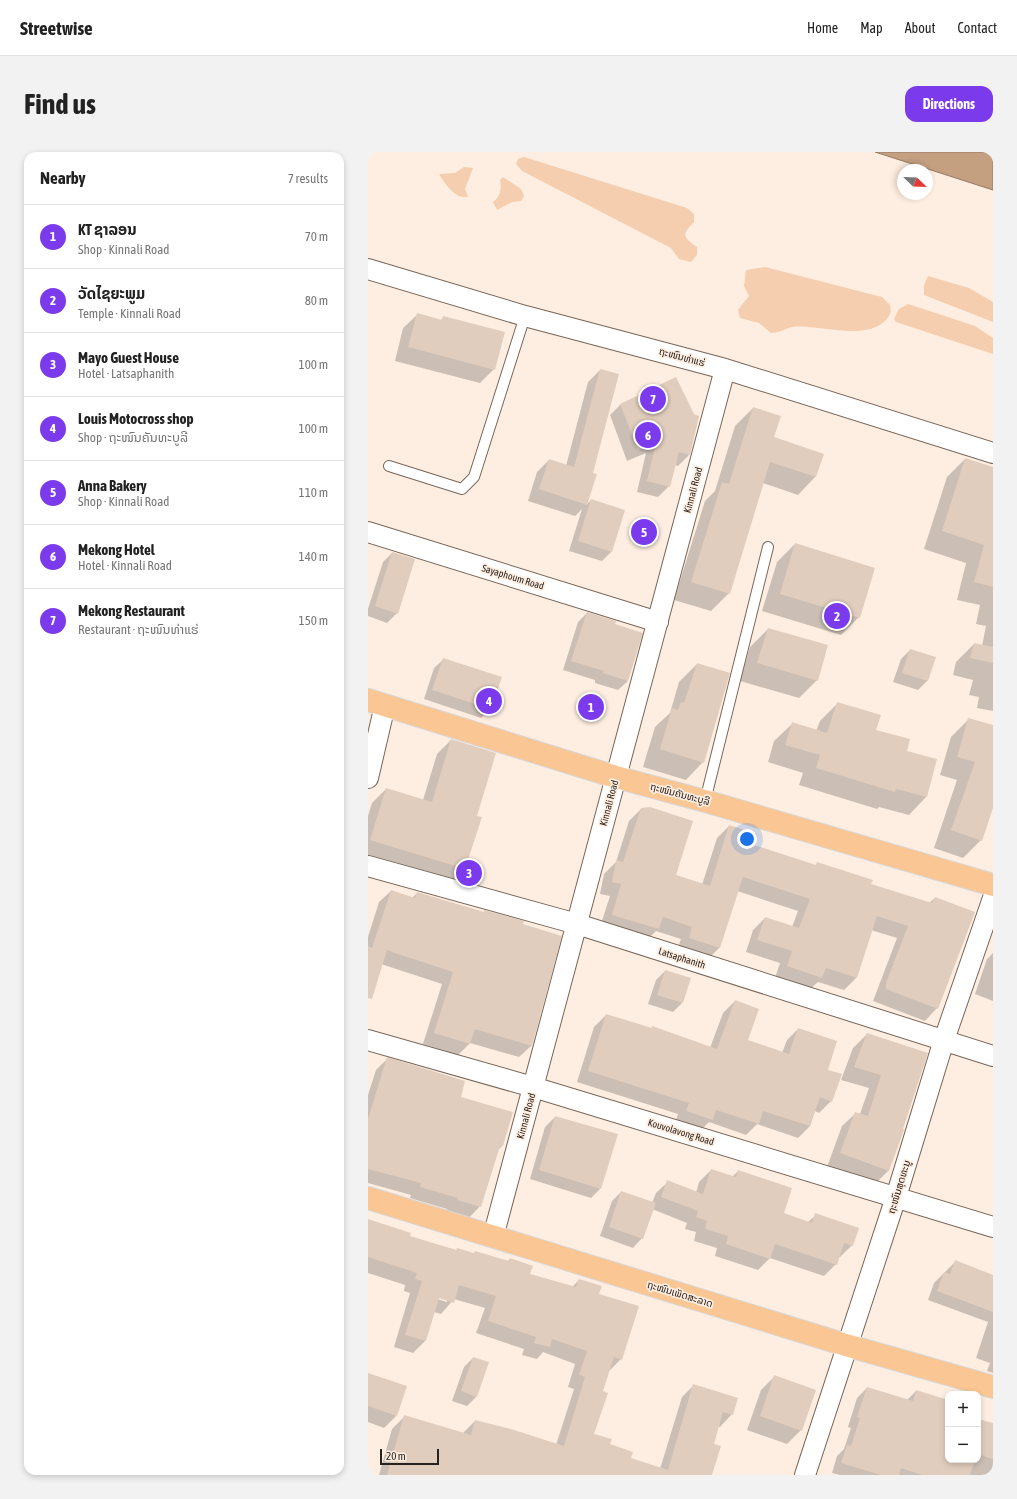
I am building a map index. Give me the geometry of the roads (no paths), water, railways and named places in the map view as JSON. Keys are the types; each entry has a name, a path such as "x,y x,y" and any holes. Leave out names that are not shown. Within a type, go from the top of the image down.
{"main road":[{"name":"ຖະໜົນຄັນທະບູລີ","path":"376,702 616,777 705,801 993,885"},
{"name":"ຖະໜົນເພັດສະລາດ","path":"368,1198 846,1345 993,1387"}],"street":[{"name":"ຖະໜົນທ່າແຮ່","path":"368,269 525,316 725,369 993,453"},
{"name":"Kinnali Road","path":"493,1237 725,369"},
{"name":"Sayaphoum Road","path":"368,532 658,622"},
{"path":"368,778 376,702"},
{"name":"Latsaphanith","path":"368,866 577,924 993,1056"},
{"name":"ຖະໜົນສຸດທະນູ","path":"805,1475 846,1345 896,1197 944,1040 993,898"},
{"name":"Kouvolavong Road","path":"368,1040 533,1087 993,1227"}],"lane":[{"path":"389,466 462,489 474,477 525,316"},
{"path":"705,801 768,547"}],"place":[{"name":"Mekong Restaurant","path":"653,399"},
{"name":"Mekong Hotel","path":"648,435"},
{"name":"Anna Bakery","path":"644,532"},
{"name":"ວັດໄຊຍະພູມ","path":"837,616"},
{"name":"Louis Motocross shop","path":"489,701"},
{"name":"KT ຊາລອນ","path":"591,707"},
{"name":"Mayo Guest House","path":"469,873"}]}
